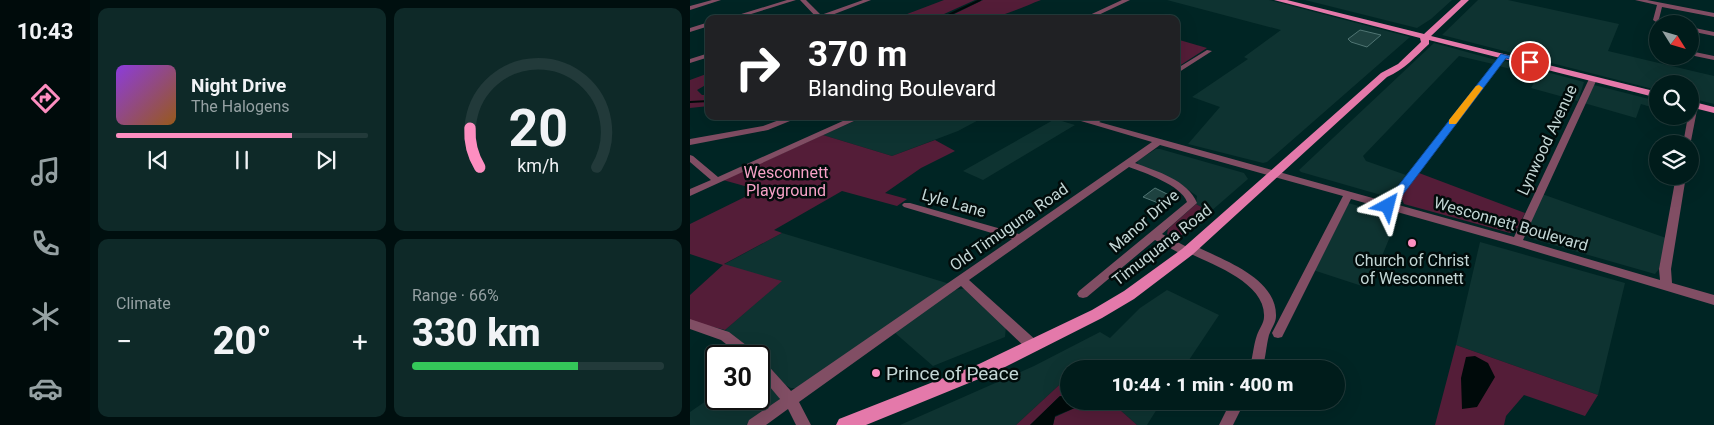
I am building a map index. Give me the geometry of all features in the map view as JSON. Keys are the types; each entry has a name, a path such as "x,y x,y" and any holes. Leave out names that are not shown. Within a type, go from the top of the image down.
{"main road":[{"path":"1278,0 1649,93"},
{"path":"1294,0 1402,27 1425,38"},
{"name":"Timuquana Road","path":"845,425 984,369 1097,314 1129,295 1189,251 1384,75 1382,71 1417,40 1425,38 1465,0"},
{"path":"1699,106 1714,110"}],"street":[{"path":"690,8 701,2 718,0"},
{"path":"742,15 793,0"},
{"path":"803,0 818,15"},
{"path":"829,15 868,0"},
{"path":"1093,15 1127,0"},
{"path":"1638,0 1714,15"},
{"path":"1657,15 1660,4"},
{"path":"690,30 705,25"},
{"path":"1699,31 1714,34"},
{"path":"1180,69 1209,51"},
{"path":"1699,55 1714,58"},
{"path":"690,61 705,56"},
{"path":"1388,206 1504,56"},
{"name":"Lynwood Avenue","path":"1517,242 1593,79"},
{"path":"692,143 765,128 787,120"},
{"path":"690,193 852,120"},
{"name":"Wesconnett Boulevard","path":"1082,120 1517,242 1714,300"},
{"path":"1092,123 1098,120"},
{"name":"Old Timuguna Road","path":"754,425 791,401 1158,142"},
{"path":"690,158 718,181"},
{"name":"Manor Drive","path":"1083,294 1189,206 1192,198 1174,184 1128,163"},
{"path":"1666,286 1665,269 1679,185"},
{"path":"1278,333 1348,195"},
{"name":"Lyle Lane","path":"907,205 1021,238"},
{"path":"1155,235 1240,273 1259,290 1266,301 1270,317 1264,332 1262,353 1259,360"},
{"path":"962,280 1033,346"},
{"path":"690,324 725,336 736,345"},
{"path":"770,377 791,401 804,425"},
{"path":"1226,425 1234,410"}],"shaded area":[{"path":"1167,0 1269,0 1410,37 1267,162 1263,163 1188,144 1220,107 1192,97 1248,59 1244,57 1281,30"},
{"path":"1305,0 1452,0 1431,19 1417,28"},
{"path":"1478,0 1508,0 1619,24 1608,51 1649,61 1649,65 1667,65 1714,76 1714,104 1699,100 1699,75 1649,75 1649,88 1442,35"},
{"path":"1434,43 1496,60 1493,64 1459,56 1363,156 1366,161 1406,175 1388,197 1299,170"},
{"path":"1505,61 1584,82 1578,101 1531,88 1538,76 1499,66"},
{"path":"1594,85 1649,99 1649,106 1641,104 1636,118 1584,103"},
{"path":"857,120 979,120 958,131 892,156 823,135"},
{"path":"1053,120 1075,125 983,180 963,171"},
{"path":"1156,149 1244,173 1248,179 1210,212 1196,204 1197,196 1180,184 1138,165 1137,161"},
{"path":"1542,194 1666,238 1659,269 1655,274 1529,238 1526,234 1527,229"},
{"path":"1348,203 1398,217 1380,261 1362,286 1313,270"},
{"path":"782,233 950,284 798,388 791,388 785,385 770,368 770,345 745,345 725,330 781,281 723,265"},
{"path":"1480,242 1625,283 1598,395 1456,345"},
{"path":"968,288 1006,326 1005,337 933,366 894,332 953,290"},
{"path":"1167,290 1219,315 1189,360 1060,360 1060,384 1016,425 900,425 1034,366 1100,332 1110,338 1140,308"},
{"path":"1475,356 1488,363 1495,377 1477,407 1462,409 1461,378 1466,357"},
{"path":"770,384 780,396 778,404 770,409"},
{"path":"1060,396 1060,410 1070,410 1055,416 1053,425 1030,425"},
{"path":"705,402 705,410 769,410 746,425 690,425 690,412"},
{"path":"1120,410 1156,410 1147,425 1137,425"}],"green space":[{"path":"944,0 975,0 942,15 905,15"},
{"path":"983,0 1041,0 1003,15 952,15"},
{"path":"1180,40 1207,48 1180,65"},
{"path":"705,74 705,85 697,90 702,95 705,95 705,106 690,108 690,80"},
{"name":"Wesconnett Playground","path":"823,135 892,156 935,140 955,151 921,168 885,193 907,199 897,206 842,191 774,230 782,233 724,264 782,281 725,330 690,321 690,295 723,265 690,254 690,224 759,190 723,180"},
{"path":"1419,173 1525,213 1517,229 1510,233 1404,204 1401,197"},
{"path":"1196,204 1210,212 1177,239 1167,234 1168,229"},
{"path":"1456,345 1598,395 1585,416 1524,395 1506,416 1504,425 1435,425"},
{"path":"1060,384 1060,396 1030,425 1016,425"},
{"path":"1070,410 1120,410 1137,425 1053,425 1055,417"}],"building":[{"path":"1360,30 1381,35 1367,47 1351,42 1348,39"},
{"path":"1155,188 1176,198 1166,206 1143,197"}],"waterway":[{"path":"948,15 980,0"},
{"path":"690,102 705,101"}],"slow traffic":[{"path":"1453,122 1479,88"}],"place":[{"name":"Church of Christ of Wesconnett","path":"1412,243"},
{"name":"Prince of Peace","path":"876,373"}],"route":[{"path":"1388,206 1504,56 1530,62"}]}
